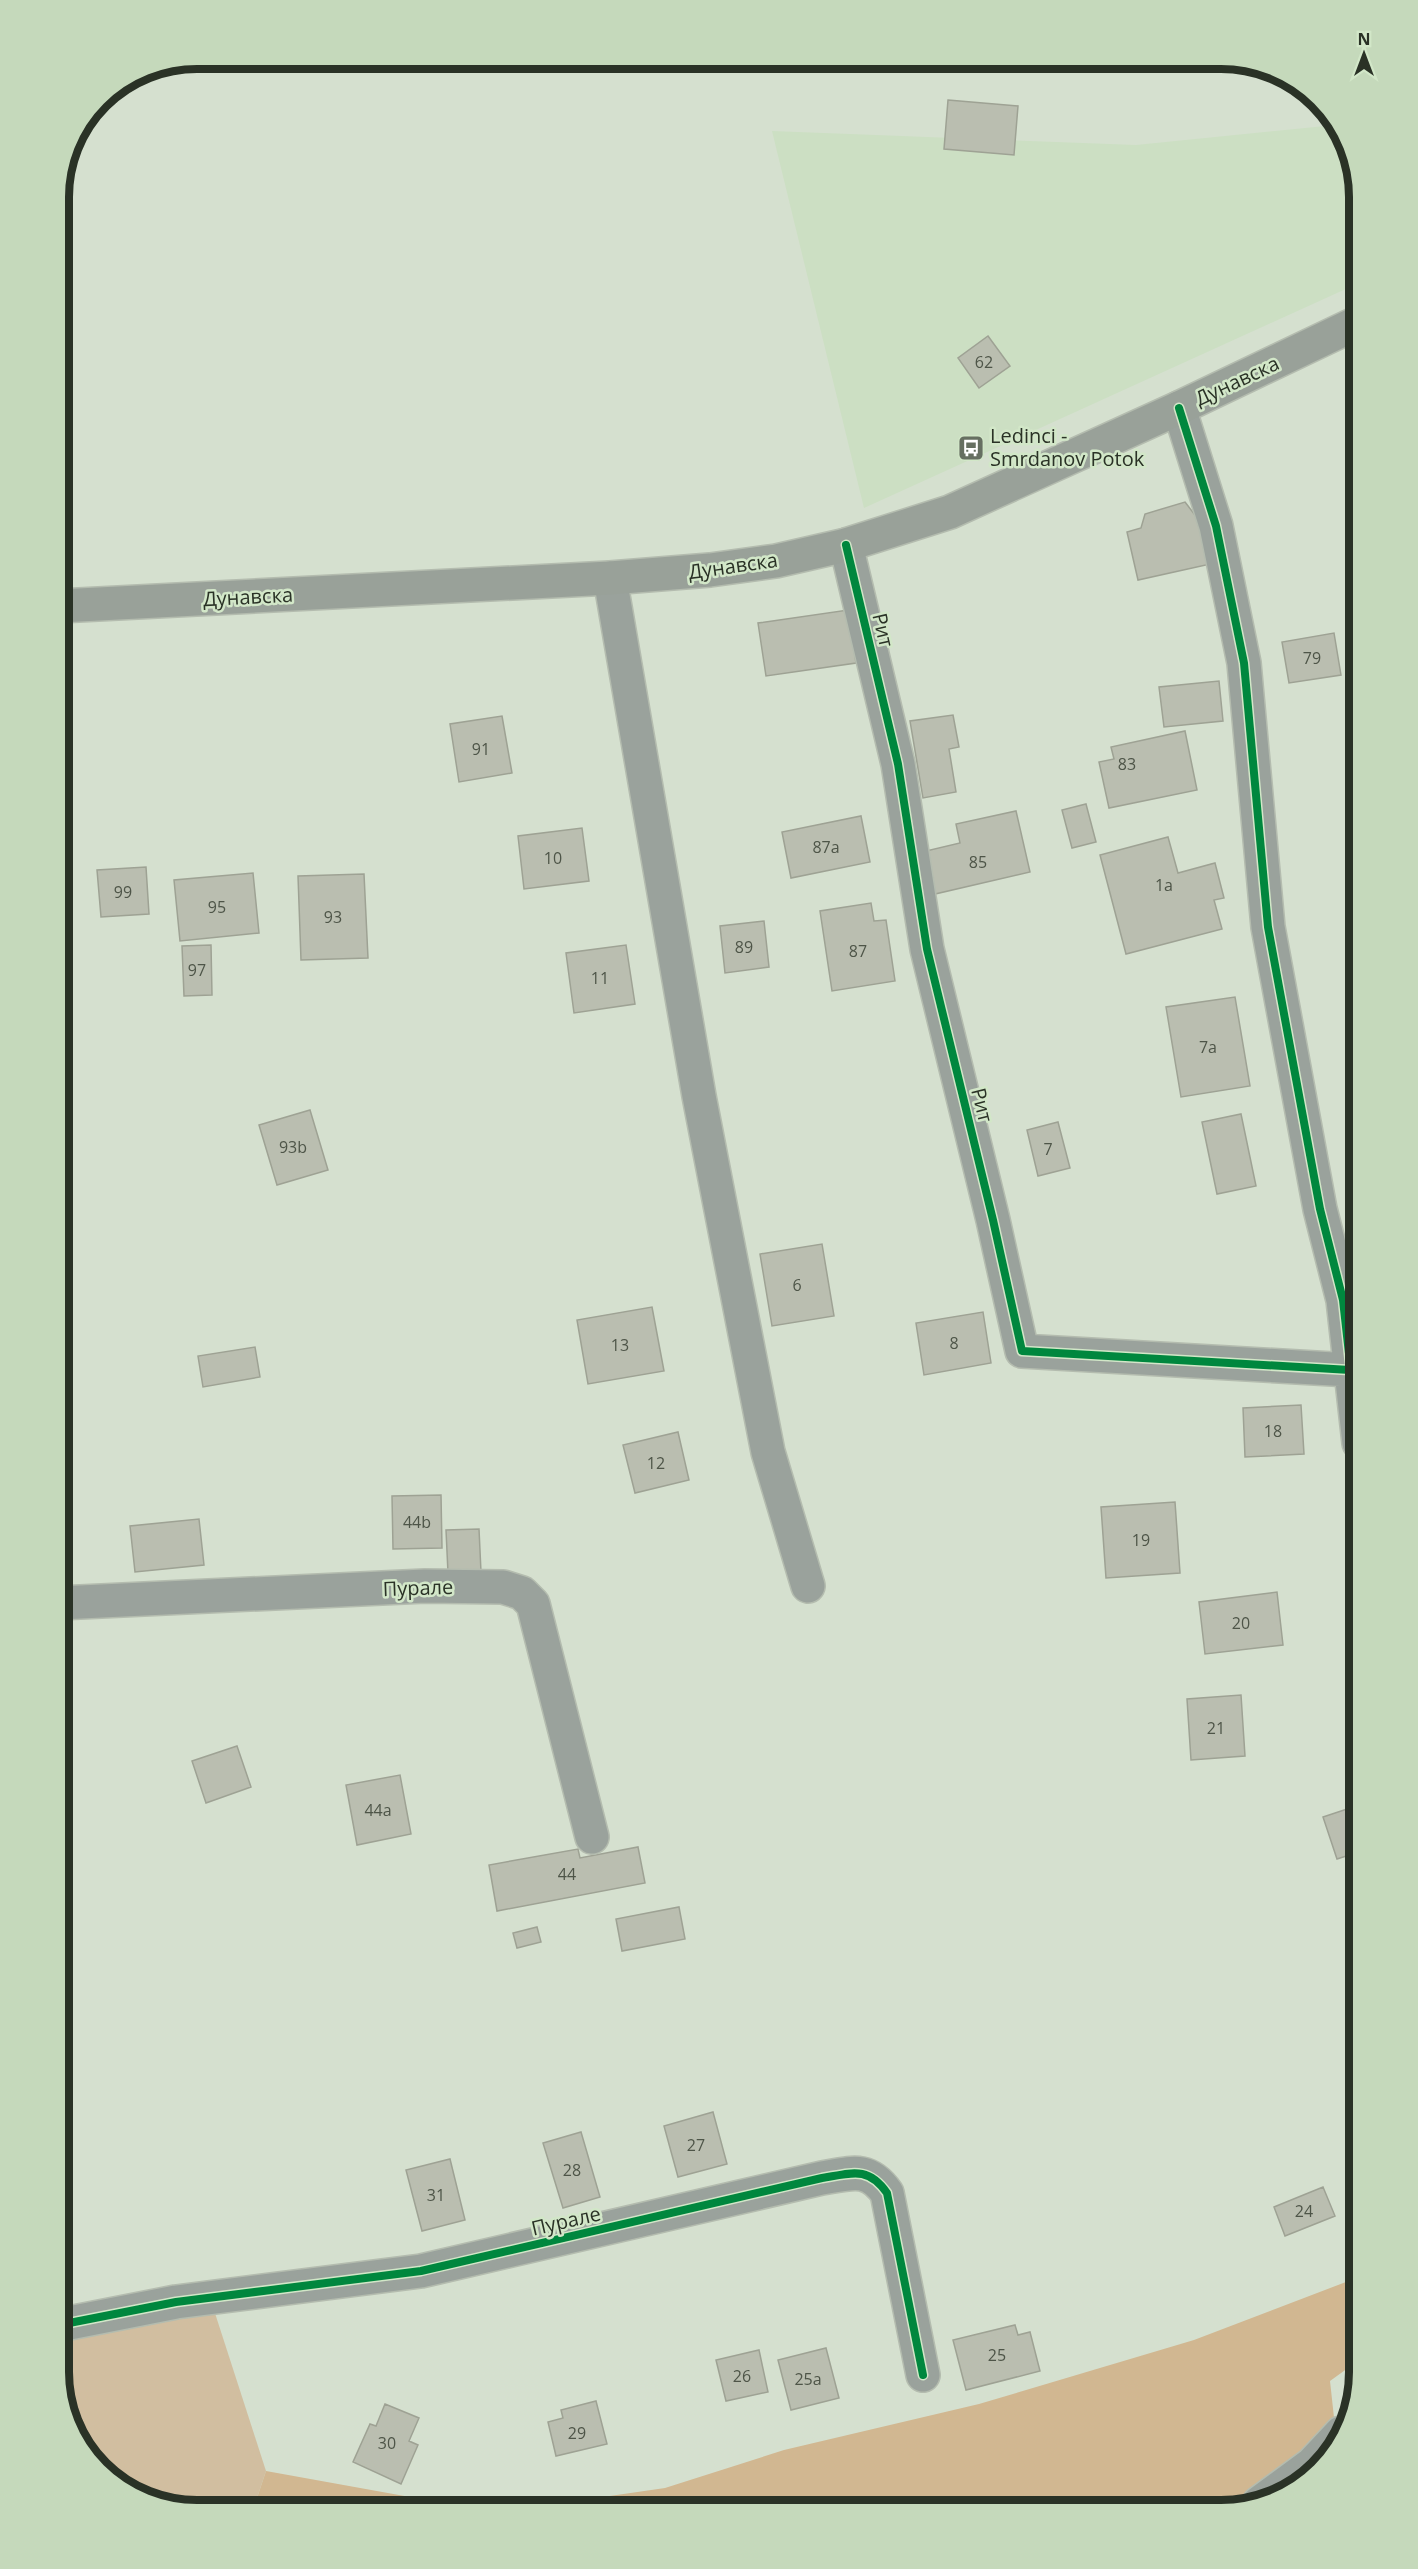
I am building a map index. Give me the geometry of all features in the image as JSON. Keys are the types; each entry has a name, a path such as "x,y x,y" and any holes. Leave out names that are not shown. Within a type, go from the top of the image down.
{"main road":[{"name":"Дунавска","path":"69,605 610,578 754,564 846,545 950,512 1179,408 1349,327"}],"street":[{"path":"1179,408 1216,526 1244,663 1268,927 1320,1209 1343,1300 1349,1360"},
{"name":"Рит","path":"846,545 898,765 927,949 993,1220 1022,1352 1349,1370"},
{"path":"610,578 699,1096 765,1441 808,1586"},
{"name":"Пурале","path":"69,1603 424,1586 503,1587 522,1593 533,1604 592,1837"},
{"name":"Пурале","path":"69,2323 176,2302 421,2271 822,2178 866,2174 878,2179 887,2193 923,2375"}],"shaded area":[{"path":"1327,126 1339,148 1347,172 1349,288 864,508 772,131 1136,145"},
{"path":"1349,2281 1349,2367 1330,2381 1335,2430 1317,2456 1299,2474 1285,2483 1254,2496 1229,2500 582,2500 665,2488 784,2450 979,2404 1194,2340"},
{"path":"213,2307 266,2471 256,2500 172,2498 133,2483 106,2463 86,2436 71,2397 69,2332"},
{"path":"266,2471 427,2500 256,2500"}],"building":[{"path":"948,100 1018,106 1014,155 944,149"},
{"path":"988,336 1010,366 979,388 958,358"},
{"path":"1185,502 1195,515 1204,512 1215,563 1138,580 1127,532 1141,528 1145,514"},
{"path":"848,610 856,663 766,676 758,623"},
{"path":"1334,633 1341,675 1289,683 1282,642"},
{"path":"1219,681 1223,721 1164,727 1159,687"},
{"path":"953,715 959,747 949,749 956,792 923,798 910,721"},
{"path":"502,716 512,773 459,782 450,724"},
{"path":"1185,731 1197,790 1109,808 1099,762 1114,759 1111,747"},
{"path":"1086,804 1096,842 1072,848 1062,810"},
{"path":"1016,811 1030,872 935,894 926,851 960,843 956,824"},
{"path":"861,816 870,862 791,878 782,832"},
{"path":"582,828 589,881 524,889 518,836"},
{"path":"1168,837 1178,873 1215,863 1224,898 1214,900 1222,929 1126,954 1100,855"},
{"path":"146,867 149,914 101,917 97,870"},
{"path":"253,873 259,933 180,941 174,880"},
{"path":"364,874 368,958 301,960 298,876"},
{"path":"1346,878 1349,878 1349,902"},
{"path":"871,903 874,921 886,920 895,981 832,991 820,911"},
{"path":"764,921 769,967 725,973 720,926"},
{"path":"211,945 212,995 184,996 182,946"},
{"path":"626,945 635,1004 574,1013 566,953"},
{"path":"1235,997 1250,1086 1181,1097 1166,1007"},
{"path":"310,1110 328,1170 277,1185 259,1125"},
{"path":"1241,1114 1256,1186 1217,1194 1202,1122"},
{"path":"1058,1122 1070,1168 1038,1176 1027,1130"},
{"path":"822,1244 834,1316 772,1326 760,1254"},
{"path":"652,1307 664,1371 588,1384 577,1320"},
{"path":"983,1312 991,1363 924,1375 916,1323"},
{"path":"255,1347 260,1377 203,1387 198,1356"},
{"path":"1301,1405 1304,1454 1245,1457 1243,1408"},
{"path":"678,1432 689,1480 635,1493 623,1445"},
{"path":"441,1495 442,1548 393,1549 392,1496"},
{"path":"1175,1502 1180,1573 1106,1578 1101,1507"},
{"path":"199,1519 204,1565 135,1572 130,1526"},
{"path":"479,1529 481,1572 448,1573 446,1530"},
{"path":"1277,1592 1283,1645 1205,1654 1199,1602"},
{"path":"1241,1695 1245,1756 1191,1760 1187,1699"},
{"path":"237,1746 251,1787 206,1803 192,1761"},
{"path":"400,1775 411,1834 357,1845 346,1785"},
{"path":"1349,1808 1349,1855 1337,1859 1323,1817"},
{"path":"638,1847 645,1883 497,1911 489,1865 578,1849 580,1858"},
{"path":"679,1907 685,1939 622,1951 616,1919"},
{"path":"537,1927 541,1942 517,1948 513,1933"},
{"path":"713,2112 727,2164 678,2177 664,2126"},
{"path":"581,2132 600,2197 563,2208 543,2143"},
{"path":"450,2159 465,2220 422,2231 406,2170"},
{"path":"1323,2187 1335,2216 1285,2236 1274,2207"},
{"path":"1015,2325 1018,2335 1030,2332 1040,2371 966,2390 953,2340"},
{"path":"826,2348 839,2398 791,2410 778,2360"},
{"path":"759,2350 768,2392 726,2401 716,2360"},
{"path":"596,2401 607,2444 556,2456 548,2422 563,2418 561,2410"},
{"path":"385,2404 419,2418 409,2441 418,2445 401,2484 353,2462 370,2424 376,2426"}],"cycle path":[{"path":"1179,408 1216,526 1244,663 1268,927 1320,1209 1343,1300 1349,1354"},
{"path":"846,545 898,764 927,949 993,1220 1022,1351 1349,1370"},
{"path":"69,2323 176,2302 421,2271 851,2173 866,2175 880,2184 887,2193 923,2375"}],"place":[{"name":"Ledinci - Smrdanov Potok","path":"971,448"}]}
